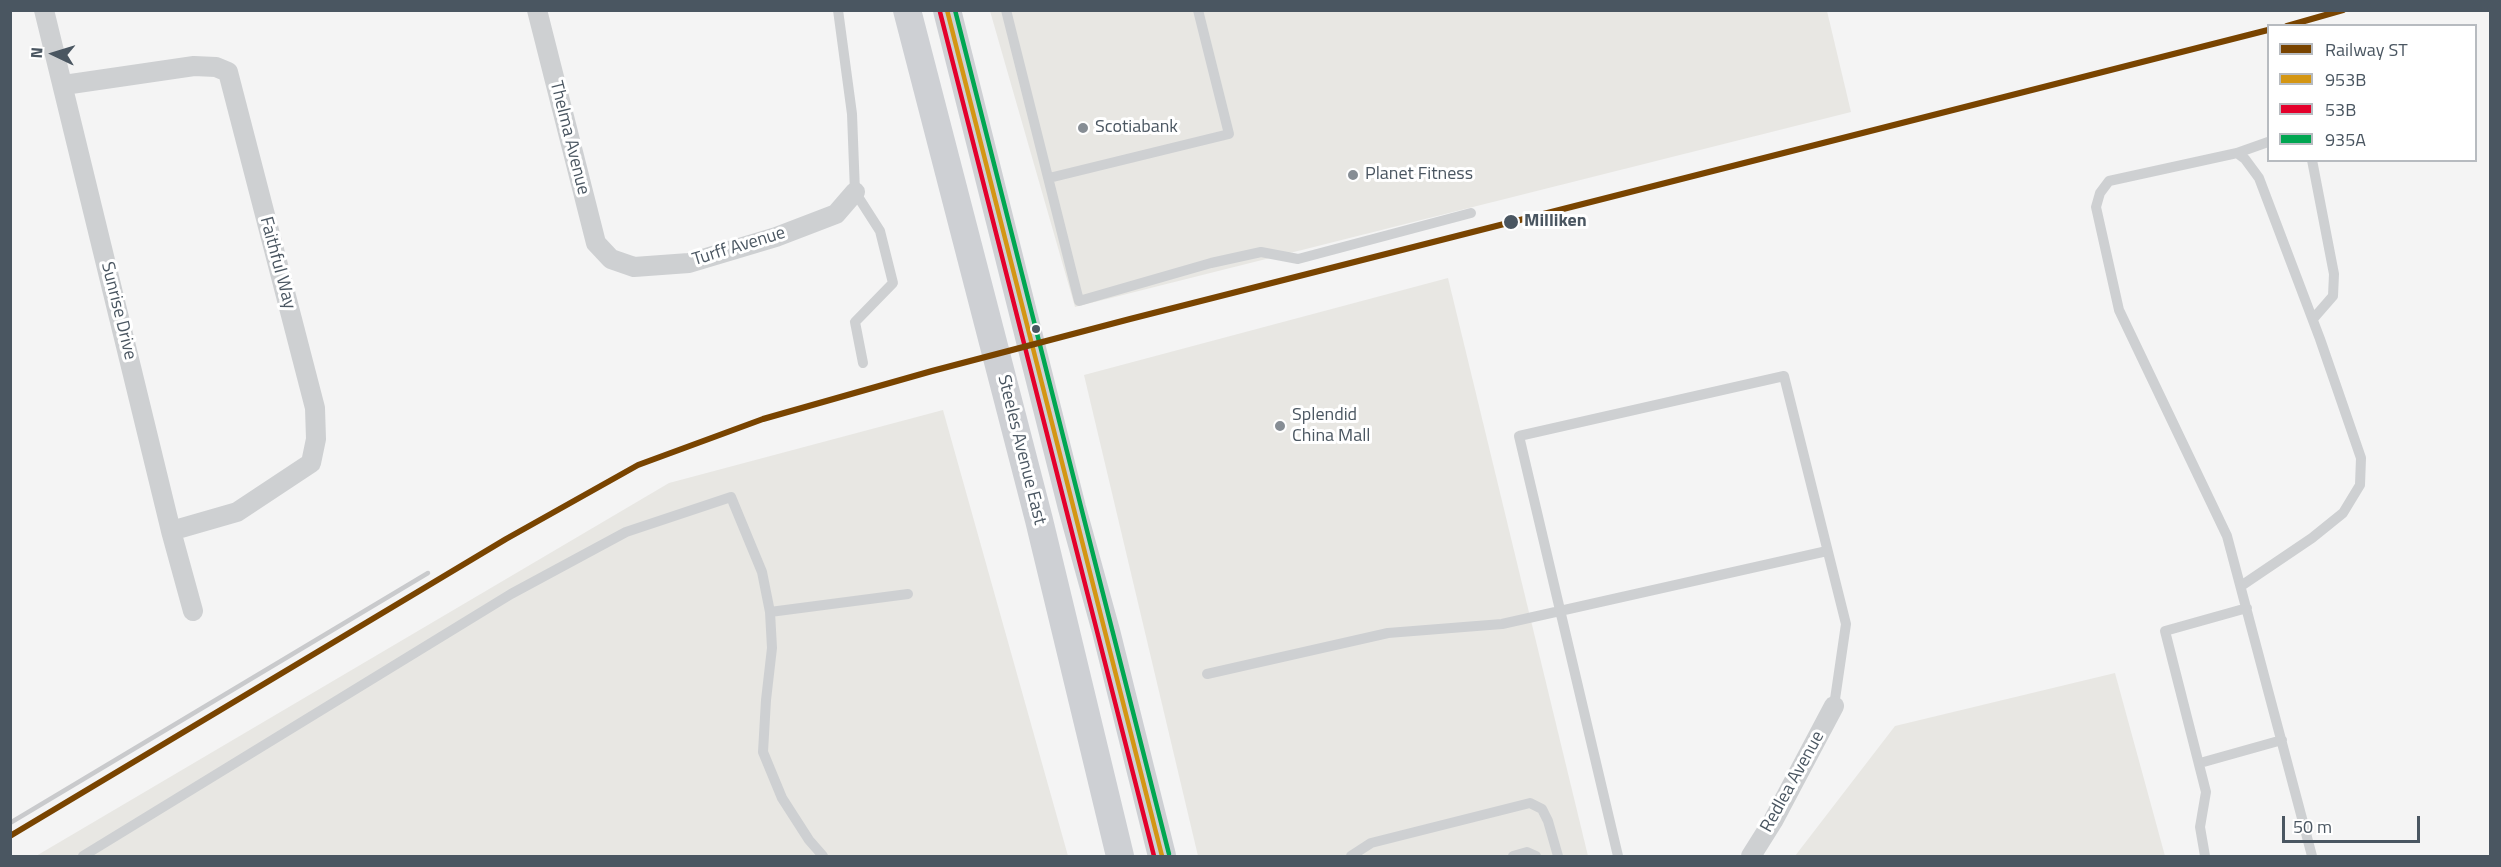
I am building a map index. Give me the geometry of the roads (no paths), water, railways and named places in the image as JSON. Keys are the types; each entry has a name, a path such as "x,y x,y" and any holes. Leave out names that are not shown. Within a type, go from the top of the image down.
{"main road":[{"name":"Steeles Avenue East","path":"907,10 1039,520 1120,856"},
{"name":"Steeles Avenue East","path":"947,10 1071,508 1106,631 1162,856"}],"street":[{"name":"Sunrise Drive","path":"44,10 171,531 193,611"},
{"name":"Thelma Avenue","path":"537,10 596,243 611,259"},
{"name":"Faithful Way","path":"64,85 195,66 216,67 228,72 315,408 316,439 311,463 237,512 171,531"},
{"name":"Turff Avenue","path":"611,259 634,267 689,263 776,237 836,214 855,192"},
{"name":"Redlea Avenue","path":"1751,856 1773,821 1834,706"}],"lane":[{"path":"838,10 852,114 855,192 880,231 893,283 855,322 863,363"},
{"path":"1006,10 1079,301 1261,252 1298,259 1471,213"},
{"path":"1049,178 1229,134 1198,10"},
{"path":"2267,142 2237,153 2109,180 2100,193 2096,207 2119,310 2227,536 2312,856"},
{"path":"2237,153 2246,159 2259,178 2313,319 2361,458 2360,485 2343,513 2312,538 2241,586"},
{"path":"2312,162 2334,274 2333,296 2313,319"},
{"path":"1618,856 1519,436 1784,376 1846,624 1834,706"},
{"path":"83,856 474,616 626,532 731,497 762,572 770,612 772,648 763,752 782,798 809,840 823,856"},
{"path":"1206,674 1388,633 1502,624 1827,551"},
{"path":"770,612 908,594"},
{"path":"2205,856 2200,827 2206,792 2165,631 2247,608"},
{"path":"2200,763 2282,740"},
{"path":"1351,856 1371,843 1530,803 1542,809 1548,821 1558,856"},
{"path":"1513,856 1527,852 1536,854 1536,856"}],"railway":[{"path":"10,823 428,573"}],"rail line":[{"name":"ST","path":"2294,24 2343,10"},
{"name":"ST","path":"10,836 506,539 638,465 763,419 932,371 1130,319 2267,30"}],"place":[{"name":"Scotiabank","path":"1083,128"},
{"name":"Planet Fitness","path":"1353,175"},
{"name":"Milliken","path":"1511,222"},
{"name":"Splendid China Mall","path":"1280,426"}]}
